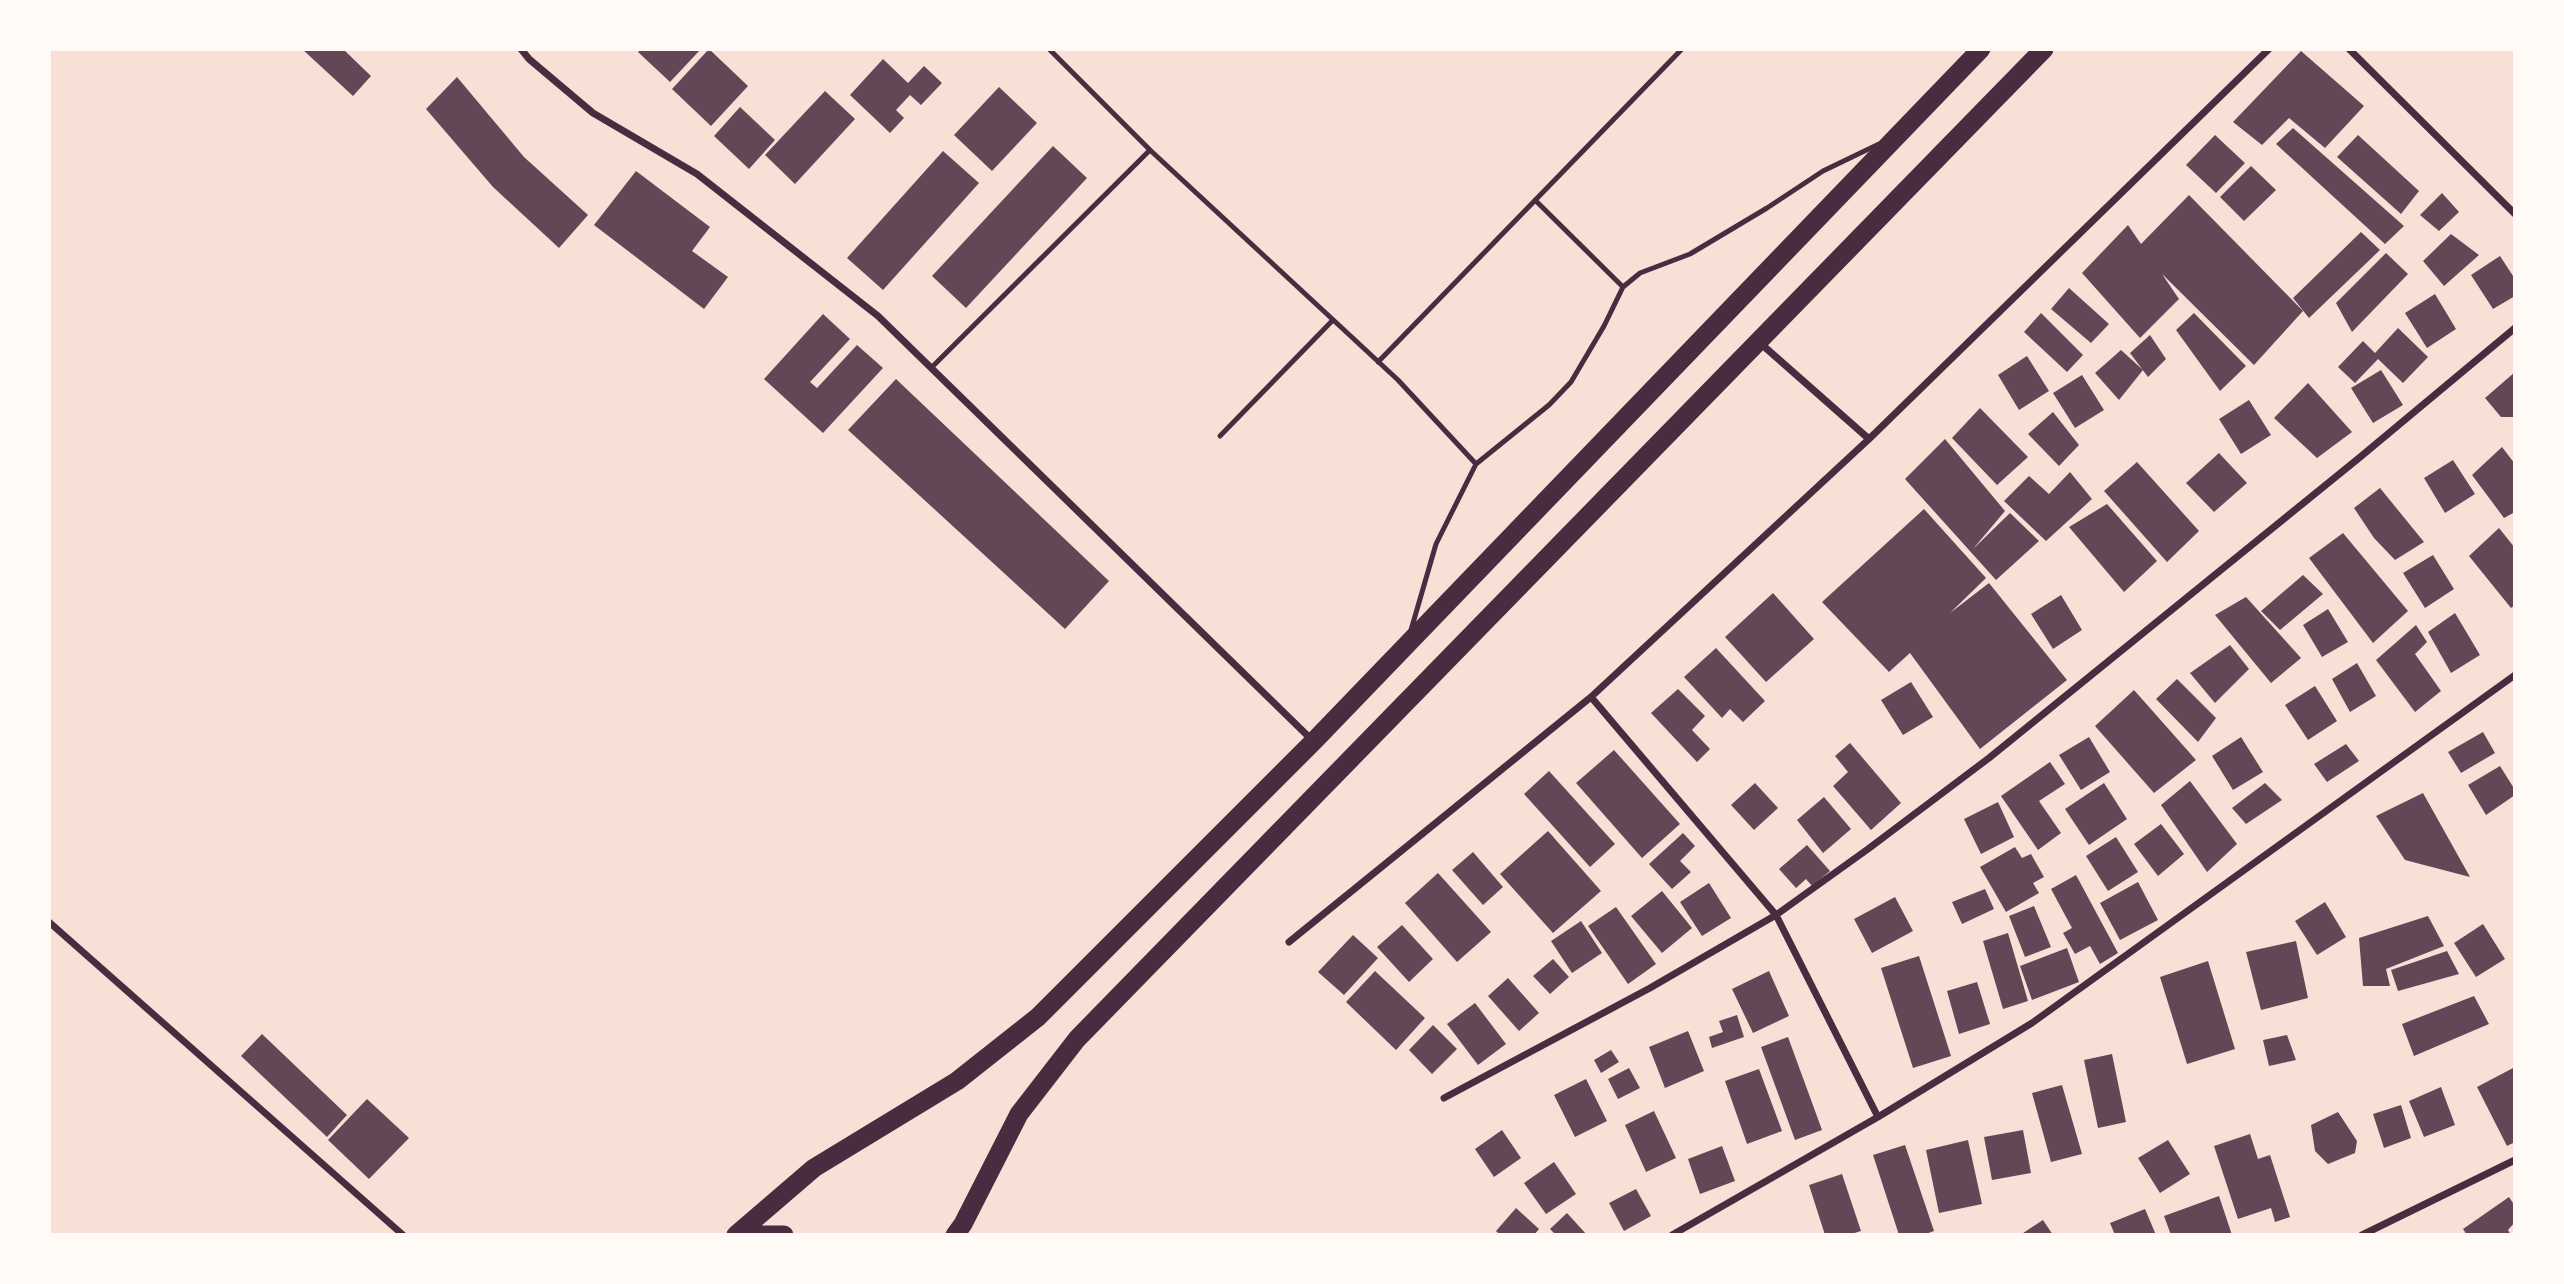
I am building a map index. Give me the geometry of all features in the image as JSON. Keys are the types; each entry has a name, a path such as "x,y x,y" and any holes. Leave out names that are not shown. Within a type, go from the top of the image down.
{"highway":[{"path":"736,1235 814,1168 957,1081 1038,1017 1314,741 1981,49"},
{"path":"955,1235 1019,1114 1077,1039 2044,49"},
{"path":"760,1235 784,1235"}],"street":[{"path":"521,49 529,59 593,113 708,182 878,316 1314,741"},
{"path":"1289,942 1591,696 1869,439 2269,49"},
{"path":"2349,49 2515,214"},
{"path":"1444,1098 1650,988 1776,915 1989,758 2515,328"},
{"path":"1759,342 1869,439"},
{"path":"1672,1235 1878,1118 2032,1023 2515,675"},
{"path":"1591,696 1776,915 1878,1118"},
{"path":"49,922 403,1235"},
{"path":"2362,1235 2515,1160"}],"lane":[{"path":"1049,49 1150,150 1398,380 1476,464"},
{"path":"1378,362 1682,49"},
{"path":"1406,646 1436,544 1476,464 1549,405 1571,382 1604,326 1623,286 1640,273 1689,254 1823,171 1899,134"},
{"path":"931,368 1150,150"},
{"path":"1535,200 1623,286"},
{"path":"1220,436 1332,321"}],"building":[{"path":"302,49 343,49 371,76 353,96"},
{"path":"641,49 701,49 670,82 638,52"},
{"path":"709,49 748,86 711,126 672,89"},
{"path":"2301,51 2364,106 2325,148 2289,118 2262,145 2233,122"},
{"path":"883,59 908,83 924,66 942,83 921,105 910,95 896,110 904,118 890,133 850,95"},
{"path":"457,77 524,157 588,215 559,248 493,187 426,109"},
{"path":"999,87 1037,123 992,171 954,135"},
{"path":"825,91 855,119 795,184 765,155"},
{"path":"740,107 775,140 749,169 714,136"},
{"path":"2293,128 2404,226 2385,244 2276,144"},
{"path":"2215,135 2245,163 2216,193 2186,165"},
{"path":"2358,135 2419,191 2401,214 2337,157"},
{"path":"1053,146 1087,178 966,308 932,276"},
{"path":"943,151 979,183 883,290 847,258"},
{"path":"2251,166 2276,190 2244,221 2220,197"},
{"path":"636,171 710,227 692,251 728,277 704,309 594,225"},
{"path":"2442,193 2459,212 2439,231 2420,215"},
{"path":"2189,195 2303,311 2254,365 2162,274 2179,299 2140,338 2082,273 2128,225 2141,244"},
{"path":"2361,232 2380,250 2309,318 2293,298"},
{"path":"2451,234 2479,255 2444,286 2423,261"},
{"path":"2386,253 2408,274 2352,332 2336,303"},
{"path":"2500,256 2515,279 2515,296 2493,309 2471,275"},
{"path":"2069,288 2109,324 2091,343 2051,309"},
{"path":"2435,294 2456,329 2427,348 2405,313"},
{"path":"2041,313 2083,355 2067,372 2024,332"},
{"path":"2194,313 2246,366 2220,391 2176,330"},
{"path":"823,314 850,339 810,382 817,388 857,345 883,368 823,433 764,379"},
{"path":"2398,328 2428,357 2403,383 2378,359 2355,383 2338,367 2363,341 2375,353"},
{"path":"2150,335 2166,359 2148,377 2130,353"},
{"path":"2121,350 2143,370 2119,400 2095,373"},
{"path":"2027,356 2049,391 2019,410 1998,375"},
{"path":"2381,370 2403,405 2373,423 2351,388"},
{"path":"2515,372 2515,417 2501,417 2485,398"},
{"path":"2082,375 2104,410 2075,428 2053,393"},
{"path":"896,379 1109,581 1065,629 848,430"},
{"path":"2308,383 2352,432 2317,458 2274,418"},
{"path":"2249,400 2271,435 2241,454 2219,419"},
{"path":"1980,408 2028,457 1997,485 1952,438"},
{"path":"2053,412 2079,445 2059,466 2028,434"},
{"path":"1945,439 2005,511 1973,549 2010,513 2039,541 1996,580 1905,479"},
{"path":"2502,447 2515,464 2515,512 2504,518 2472,475"},
{"path":"2219,453 2247,483 2214,512 2186,483"},
{"path":"2453,460 2475,494 2445,513 2424,478"},
{"path":"2137,462 2199,531 2167,562 2104,491"},
{"path":"2070,472 2092,499 2046,541 2004,501 2029,476 2049,494"},
{"path":"2380,488 2424,542 2395,560 2374,538 2354,508"},
{"path":"2107,504 2157,561 2124,592 2069,527"},
{"path":"1924,509 1986,578 1950,613 1989,583 2067,680 1980,749 1910,653 1889,672 1822,602"},
{"path":"2499,528 2515,548 2515,605 2511,608 2469,556"},
{"path":"2343,533 2408,611 2373,643 2309,558"},
{"path":"2433,555 2454,589 2425,608 2403,573"},
{"path":"2303,575 2323,594 2280,630 2261,611"},
{"path":"1773,593 1814,639 1766,682 1725,637"},
{"path":"2061,595 2082,630 2053,649 2031,614"},
{"path":"2246,597 2301,658 2271,683 2215,615"},
{"path":"2328,609 2348,642 2322,657 2303,625"},
{"path":"2455,613 2480,655 2451,673 2428,632"},
{"path":"2416,625 2427,642 2415,654 2441,691 2415,712 2376,660"},
{"path":"2230,645 2249,669 2215,703 2190,673"},
{"path":"1716,648 1765,701 1743,722 1730,709 1722,718 1684,677"},
{"path":"2357,663 2376,696 2350,712 2332,679"},
{"path":"2177,679 2216,718 2198,742 2156,699"},
{"path":"1911,682 1933,717 1903,735 1881,700"},
{"path":"2315,686 2337,721 2308,740 2285,705"},
{"path":"1678,689 1705,716 1692,730 1710,749 1697,762 1651,713"},
{"path":"2134,690 2196,760 2154,793 2095,726"},
{"path":"2483,732 2495,753 2461,773 2448,752"},
{"path":"2089,737 2110,772 2081,790 2059,755"},
{"path":"2241,737 2263,772 2233,790 2212,756"},
{"path":"1850,743 1901,803 1871,830 1833,786 1848,772 1835,756"},
{"path":"2346,744 2359,761 2327,782 2314,764"},
{"path":"1614,750 1680,824 1642,858 1576,783"},
{"path":"2050,762 2065,784 2039,801 2061,833 2038,850 2001,796"},
{"path":"2500,766 2515,790 2515,795 2486,815 2468,785"},
{"path":"1549,771 1615,844 1590,867 1524,794"},
{"path":"2190,781 2237,844 2207,872 2161,805"},
{"path":"1755,783 1778,808 1754,830 1731,805"},
{"path":"2104,783 2127,819 2089,845 2065,809"},
{"path":"2265,783 2282,800 2246,824 2232,808"},
{"path":"2423,793 2470,877 2405,860 2376,816"},
{"path":"1824,797 1851,829 1823,853 1797,820"},
{"path":"1998,802 2014,837 1981,854 1964,819"},
{"path":"2161,824 2184,854 2158,876 2134,844"},
{"path":"1548,831 1601,891 1553,933 1500,874"},
{"path":"1683,833 1695,846 1680,861 1691,872 1672,889 1649,864"},
{"path":"2116,837 2138,872 2108,891 2086,856"},
{"path":"1807,845 1830,871 1812,886 1806,879 1796,888 1779,869"},
{"path":"2015,847 2022,858 2031,854 2044,877 2033,883 2039,893 2006,912 1980,867"},
{"path":"1473,852 1503,887 1483,905 1452,870"},
{"path":"1438,873 1491,932 1457,962 1405,903"},
{"path":"2076,875 2118,953 2100,964 2090,946 2075,954 2063,933 2072,928 2051,889"},
{"path":"2138,882 2158,920 2120,940 2100,903"},
{"path":"1709,883 1731,918 1702,936 1680,902"},
{"path":"1985,889 1994,909 1962,924 1952,902"},
{"path":"1662,891 1692,928 1662,953 1631,916"},
{"path":"1895,897 1913,931 1872,953 1854,919"},
{"path":"2325,902 2346,937 2317,955 2295,921"},
{"path":"2034,906 2051,947 2025,957 2009,916"},
{"path":"1616,907 1656,964 1628,984 1588,926"},
{"path":"2428,916 2444,946 2386,969 2390,986 2363,986 2359,938"},
{"path":"1581,921 1602,953 1572,973 1551,941"},
{"path":"2483,924 2505,959 2476,977 2454,943"},
{"path":"1402,925 1433,959 1409,982 1377,947"},
{"path":"2008,933 2028,1001 2003,1009 1983,941"},
{"path":"1353,935 1378,958 1344,995 1318,972"},
{"path":"2296,941 2308,998 2261,1010 2246,952"},
{"path":"2067,948 2079,982 2032,1000 2020,966"},
{"path":"2447,951 2459,974 2398,991 2391,970"},
{"path":"1919,956 1951,1056 1913,1068 1881,968"},
{"path":"1553,959 1569,977 1550,994 1533,976"},
{"path":"2208,961 2235,1049 2187,1064 2160,977"},
{"path":"1375,971 1425,1018 1396,1050 1346,1002"},
{"path":"1769,971 1789,1016 1753,1033 1732,989"},
{"path":"1508,978 1539,1013 1519,1031 1488,996"},
{"path":"1977,982 1990,1024 1959,1034 1947,991"},
{"path":"2474,996 2489,1024 2414,1056 2402,1024"},
{"path":"1475,1003 1506,1044 1478,1065 1447,1024"},
{"path":"1737,1015 1744,1037 1712,1048 1709,1037 1723,1032 1719,1021"},
{"path":"1433,1025 1457,1049 1432,1074 1409,1050"},
{"path":"1688,1031 1704,1071 1665,1088 1649,1047"},
{"path":"262,1034 347,1115 327,1137 241,1056"},
{"path":"2287,1035 2296,1060 2269,1066 2263,1040"},
{"path":"1788,1037 1822,1130 1795,1140 1761,1047"},
{"path":"1611,1050 1619,1062 1601,1073 1594,1060"},
{"path":"2112,1054 2126,1122 2098,1128 2084,1060"},
{"path":"2515,1067 2515,1142 2507,1146 2477,1087"},
{"path":"1629,1068 1640,1088 1618,1099 1608,1079"},
{"path":"1759,1069 1782,1131 1747,1144 1725,1081"},
{"path":"1586,1079 1607,1121 1575,1137 1554,1095"},
{"path":"2062,1085 2082,1154 2051,1162 2032,1093"},
{"path":"2441,1087 2455,1125 2424,1137 2409,1101"},
{"path":"367,1099 409,1138 369,1179 328,1140"},
{"path":"2401,1105 2411,1138 2384,1148 2373,1114"},
{"path":"1654,1111 1676,1158 1646,1172 1625,1125"},
{"path":"2338,1112 2357,1141 2355,1153 2328,1164 2315,1151 2311,1125"},
{"path":"1502,1130 1521,1158 1494,1177 1475,1149"},
{"path":"2023,1130 2031,1173 1992,1180 1984,1137"},
{"path":"2250,1134 2258,1159 2270,1155 2290,1217 2275,1222 2271,1208 2238,1219 2214,1146"},
{"path":"1968,1140 1982,1204 1939,1213 1926,1150"},
{"path":"2168,1140 2190,1174 2160,1193 2138,1158"},
{"path":"1905,1145 1934,1231 1923,1235 1899,1235 1873,1155"},
{"path":"1722,1146 1735,1181 1700,1194 1688,1159"},
{"path":"1554,1162 1576,1194 1546,1214 1524,1183"},
{"path":"1842,1174 1861,1231 1848,1235 1825,1235 1809,1185"},
{"path":"1636,1189 1651,1216 1624,1231 1609,1203"},
{"path":"2219,1196 2232,1235 2171,1235 2164,1216"},
{"path":"2509,1197 2515,1206 2515,1222 2508,1230 2511,1235 2467,1235 2463,1229"},
{"path":"1516,1208 1539,1229 1534,1235 1500,1235 1496,1231"},
{"path":"2145,1209 2156,1235 2115,1235 2110,1223"},
{"path":"1567,1213 1587,1235 1556,1235 1550,1229"},
{"path":"2043,1220 2053,1235 2020,1235"}]}
